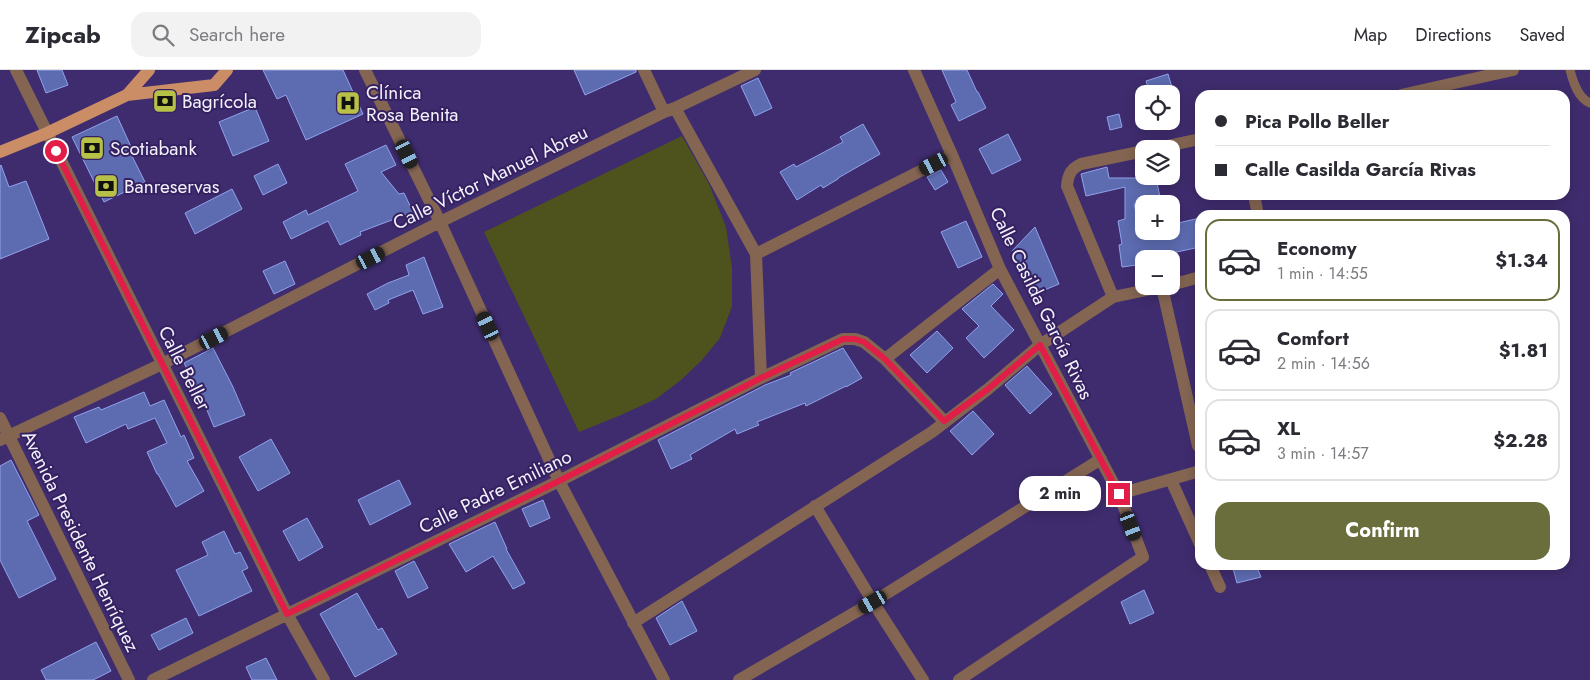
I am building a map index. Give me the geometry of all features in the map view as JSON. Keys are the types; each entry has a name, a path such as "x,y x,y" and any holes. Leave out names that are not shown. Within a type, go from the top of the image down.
{"main road":[{"path":"127,95 149,70"},
{"path":"0,152 47,133 127,95 214,85 227,70"}],"street":[{"name":"Calle Beller","path":"16,70 287,614 324,680"},
{"path":"365,70 440,222 559,481 632,623 664,680"},
{"path":"644,70 756,254 761,378"},
{"name":"Calle Víctor Manuel Abreu","path":"4,438 162,364 440,222 755,70"},
{"name":"Calle Casilda García Rivas","path":"914,70 1000,269 1119,494 1143,558 959,680"},
{"path":"1424,90 1514,70"},
{"path":"1180,143 1195,140"},
{"path":"1113,297 1067,186 1069,174 1081,164 1135,153"},
{"path":"756,254 952,155"},
{"path":"944,421 885,359 1000,269"},
{"path":"1180,283 1195,279"},
{"path":"632,623 932,432 988,389 1040,345 1113,297 1135,292"},
{"path":"1168,295 1195,431"},
{"name":"Calle Padre Emiliano","path":"153,680 843,339 855,339 864,342 885,359"},
{"name":"Avenida Presidente Henríquez","path":"0,418 4,438 129,680"},
{"path":"739,680 873,602 1101,459"},
{"path":"1119,494 1195,473"},
{"path":"1171,480 1195,533"},
{"path":"815,506 923,680"},
{"path":"1212,570 1220,587"}],"lane":[{"path":"1570,70 1574,85 1585,101 1590,102"}],"green space":[{"path":"682,136 709,184 726,227 732,268 732,306 720,338 702,360 681,380 656,399 579,432 484,232"}],"building":[{"path":"37,70 62,70 68,85 46,93"},
{"path":"263,70 343,70 363,114 306,140 286,95 277,99"},
{"path":"574,70 636,70 636,72 585,95"},
{"path":"942,70 967,70 986,108 959,121 951,105 956,102"},
{"path":"1168,74 1171,85 1147,85 1146,81"},
{"path":"758,78 772,108 755,116 741,86"},
{"path":"255,107 269,141 233,156 219,122"},
{"path":"1119,114 1122,127 1110,130 1107,117"},
{"path":"117,116 132,149 129,150 145,182 104,202 72,137"},
{"path":"863,124 880,154 823,188 821,185 797,200 780,172 794,164 796,167 843,142 840,137"},
{"path":"1008,134 1021,160 992,174 979,149"},
{"path":"386,145 396,165 381,172 399,194 404,193 413,212 360,232 361,235 340,245 328,221 291,239 283,222 306,210 308,215 358,191 345,164"},
{"path":"278,164 287,183 263,195 254,176"},
{"path":"0,166 9,187 26,181 49,239 0,259"},
{"path":"1107,167 1109,178 1135,178 1135,185 1157,185 1160,195 1135,195 1135,240 1180,240 1180,223 1195,219 1195,248 1180,251 1135,250 1135,265 1122,267 1119,245 1122,244 1118,221 1125,219 1125,187 1086,196 1081,174"},
{"path":"941,170 948,182 935,190 927,177"},
{"path":"232,189 242,209 195,234 185,213"},
{"path":"966,221 982,257 958,268 941,232"},
{"path":"1035,227 1059,284 1030,296 1012,251"},
{"path":"424,257 443,307 423,314 413,290 388,300 389,303 375,310 367,294 409,275 406,265"},
{"path":"285,261 295,284 274,294 263,271"},
{"path":"993,284 1003,294 991,306 1014,330 984,358 966,338 979,326 962,309"},
{"path":"937,331 953,348 927,373 910,355"},
{"path":"213,348 245,415 214,427 184,363"},
{"path":"843,348 862,378 806,406 805,403 757,422 759,425 737,434 735,429 690,455 692,459 671,469 658,440 765,385 791,375 790,373"},
{"path":"1027,366 1052,394 1030,414 1005,385"},
{"path":"144,392 150,406 164,400 181,437 184,435 194,458 187,461 204,491 176,507 147,452 167,443 155,418 128,429 126,424 86,443 74,417 99,407 101,410"},
{"path":"973,411 994,434 972,455 950,431"},
{"path":"271,439 290,473 258,491 239,457"},
{"path":"11,460 39,515 27,521 56,579 19,598 0,560 0,466"},
{"path":"399,480 411,504 370,525 358,500"},
{"path":"543,500 550,518 530,527 522,509"},
{"path":"307,518 323,547 299,561 283,531"},
{"path":"495,522 506,549 525,583 513,589 493,556 466,572 449,544"},
{"path":"224,531 235,554 240,552 248,568 242,571 252,591 199,616 176,570 208,555 202,542"},
{"path":"414,561 428,588 408,598 395,571"},
{"path":"1233,570 1258,570 1261,577 1237,583"},
{"path":"1144,590 1154,613 1130,624 1121,602"},
{"path":"357,593 378,630 382,628 397,654 355,677 320,614"},
{"path":"682,601 697,631 670,645 656,618"},
{"path":"186,618 193,633 159,650 151,635"},
{"path":"96,642 111,671 93,680 46,680 41,670"},
{"path":"266,658 277,680 252,680 246,667"}],"place":[{"name":"Bagrícola","path":"165,101"},
{"name":"Clínica Rosa Benita","path":"348,103"},
{"name":"Scotiabank","path":"92,148"},
{"name":"Banreservas","path":"106,186"}],"route":[{"path":"56,151 287,614 843,339 855,339 864,342 885,359 944,421 988,389 1040,345 1119,494"}]}
